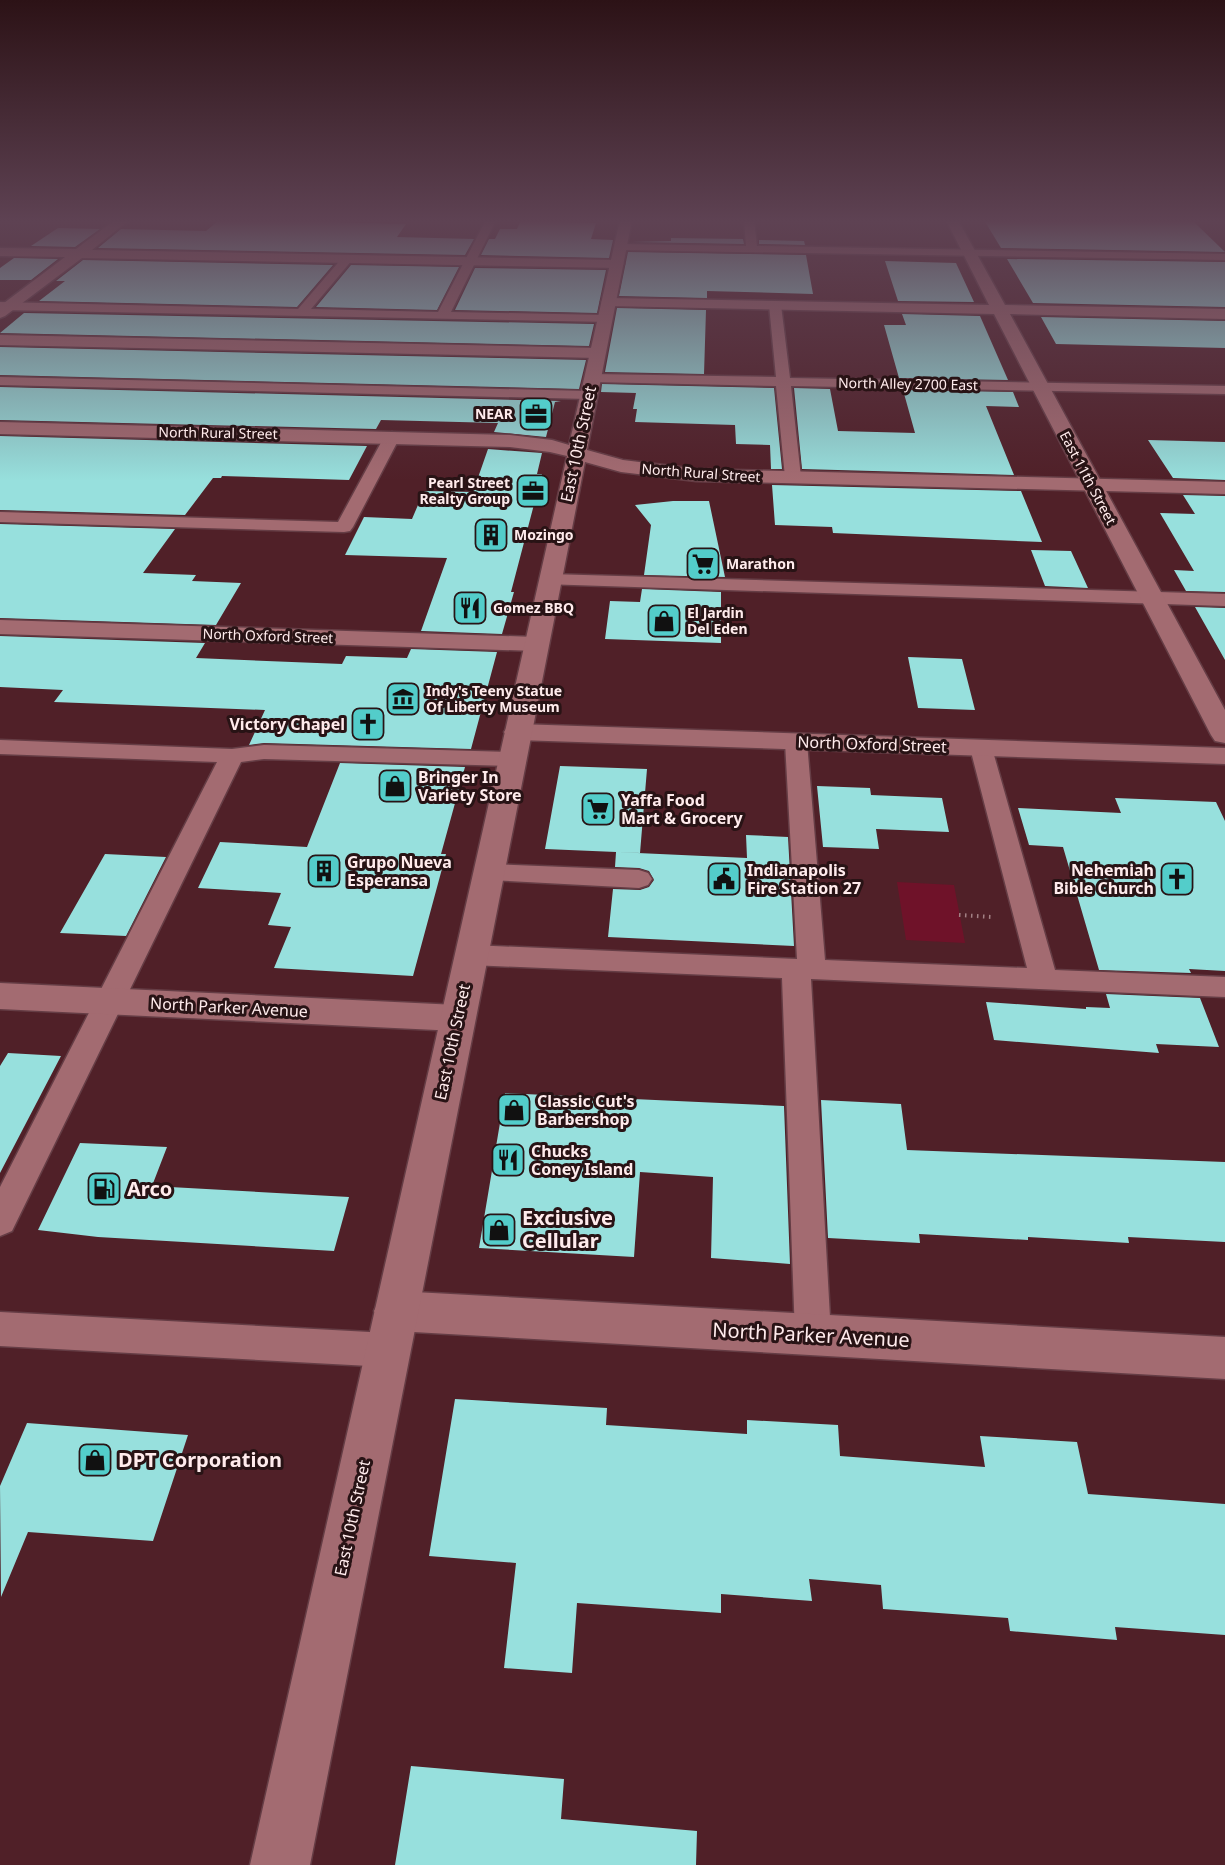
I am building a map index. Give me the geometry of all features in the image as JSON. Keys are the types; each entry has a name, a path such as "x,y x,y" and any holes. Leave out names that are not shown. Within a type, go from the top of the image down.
{"street":[{"name":"East 10th Street","path":"280,1865 607,307"},
{"path":"866,307 1225,314"},
{"name":"East 11th Street","path":"998,307 1225,735"},
{"path":"0,340 597,353"},
{"name":"North Rural Street","path":"0,428 510,441 552,446 621,466 651,471 1225,488"},
{"name":"North Oxford Street","path":"0,627 536,644"},
{"name":"North Oxford Street","path":"515,746 796,742 1225,756"},
{"name":"North Parker Avenue","path":"0,996 457,1018"},
{"name":"North Parker Avenue","path":"392,1330 813,1335 1225,1358"}],"lane":[{"path":"302,312 306,307"},
{"path":"443,315 447,307"},
{"path":"775,307 793,477"},
{"path":"3,308 605,319"},
{"name":"North Alley 2700 East","path":"592,378 1225,390"},
{"path":"0,381 588,395"},
{"path":"0,517 344,527 392,437"},
{"path":"550,580 1225,600"},
{"path":"796,742 813,1335"},
{"path":"0,747 232,756 264,752 515,746"},
{"path":"981,748 1044,979"},
{"path":"0,1221 232,756"},
{"path":"489,872 639,879"},
{"path":"471,955 1225,987"},
{"path":"0,1329 392,1330"}],"shaded area":[{"path":"897,882 954,885 965,943 906,940"}],"building":[{"path":"317,307 439,307 437,310"},
{"path":"456,307 598,307 597,313 455,310"},
{"path":"617,308 706,310 704,374 605,372"},
{"path":"24,313 594,324 589,346 0,333"},
{"path":"902,314 980,316 1008,380 899,378 884,325 906,325"},
{"path":"1041,317 1225,321 1225,348 1056,344"},
{"path":"0,347 586,360 579,389 0,375"},
{"path":"602,384 774,388 782,469 771,469 770,445 736,444 735,425 635,422 637,409 633,409 636,393 601,392"},
{"path":"0,387 561,401 555,402 546,437 494,432 498,423 381,420 376,429 0,420"},
{"path":"794,388 830,389 838,431 915,433 903,390 1013,392 1019,407 986,406 1014,475 802,469"},
{"path":"0,436 367,446 349,480 222,476 213,478 185,515 0,510"},
{"path":"1148,440 1225,442 1225,480 1173,478"},
{"path":"488,449 542,453 537,474 542,474 502,634 421,631 447,558 345,555 364,517 412,519 424,491 473,492"},
{"path":"772,485 1021,491 1042,542 833,533 832,527 775,525"},
{"path":"1183,495 1225,496 1225,592 1186,591 1174,570 1194,571 1160,513 1195,514"},
{"path":"673,501 709,501 725,577 644,575 651,525 635,505"},
{"path":"0,524 175,529 143,573 196,575 192,581 241,583 216,625 0,618"},
{"path":"1031,550 1071,551 1088,588 1045,586"},
{"name":"El Jardin Del Eden","path":"642,589 721,592 721,643 605,639 610,601 640,602"},
{"path":"1195,607 1225,608 1225,660"},
{"path":"0,636 205,643 196,658 342,664 346,656 407,658 411,649 497,652 471,749 264,743 249,745 265,710 54,702 63,690 0,687"},
{"path":"908,657 962,659 975,710 918,708"},
{"path":"340,763 465,767 441,854 446,854 413,976 274,968 291,927 268,925 281,893 198,888 220,842 307,847"},
{"name":"Yaffa Food Mart & Grocery","path":"560,766 647,769 640,853 545,849"},
{"path":"817,786 870,788 871,795 942,798 949,832 876,829 879,849 823,847"},
{"name":"Nehemiah Bible Church","path":"1115,798 1216,802 1225,821 1225,971 1189,969 1191,973 1099,970 1063,847 1029,845 1018,808 1121,813"},
{"name":"Indianapolis Fire Station 27","path":"746,835 788,837 794,946 608,937 613,889 640,890 649,887 654,880 649,871 639,868 615,867 616,852 747,858"},
{"path":"105,854 166,857 126,936 60,933"},
{"path":"1106,994 1200,998 1219,1047 1156,1044 1159,1053 994,1040 986,1002 1086,1009 1086,1007 1110,1008"},
{"path":"8,1053 61,1056 0,1173 0,1066"},
{"path":"505,1093 784,1106 790,1264 711,1258 713,1177 640,1172 634,1257 479,1248"},
{"path":"821,1100 901,1104 907,1150 1225,1162 1225,1242 1128,1237 1129,1243 919,1234 920,1243 828,1238"},
{"path":"80,1143 167,1147 152,1186 349,1197 334,1251 98,1237 38,1230"},
{"path":"455,1399 607,1408 606,1425 747,1434 747,1420 838,1425 840,1456 985,1467 980,1436 1077,1442 1088,1494 1225,1504 1225,1635 1115,1627 1117,1640 1010,1631 1008,1618 883,1609 881,1585 809,1579 812,1601 721,1594 721,1613 577,1603 572,1673 504,1668 516,1563 429,1556"},
{"name":"DPT Corporation","path":"27,1423 188,1435 153,1541 28,1532 1,1597 0,1486"},
{"path":"411,1766 564,1779 561,1819 697,1831 696,1865 395,1865"}],"place":[{"name":"NEAR","path":"536,414"},
{"name":"Pearl Street Realty Group","path":"533,491"},
{"name":"Mozingo","path":"491,535"},
{"name":"Marathon","path":"703,564"},
{"name":"Gomez BBQ","path":"470,608"},
{"name":"El Jardin Del Eden","path":"664,621"},
{"name":"Indy's Teeny Statue Of Liberty Museum","path":"403,699"},
{"name":"Victory Chapel","path":"368,724"},
{"name":"Bringer In Variety Store","path":"395,786"},
{"name":"Yaffa Food Mart & Grocery","path":"598,809"},
{"name":"Grupo Nueva Esperansa","path":"324,871"},
{"name":"Indianapolis Fire Station 27","path":"724,879"},
{"name":"Nehemiah Bible Church","path":"1177,879"},
{"name":"Classic Cut's Barbershop","path":"514,1110"},
{"name":"Chucks Coney Island","path":"508,1160"},
{"name":"Arco","path":"104,1189"},
{"name":"Exciusive Cellular","path":"499,1230"},
{"name":"DPT Corporation","path":"95,1460"}]}
